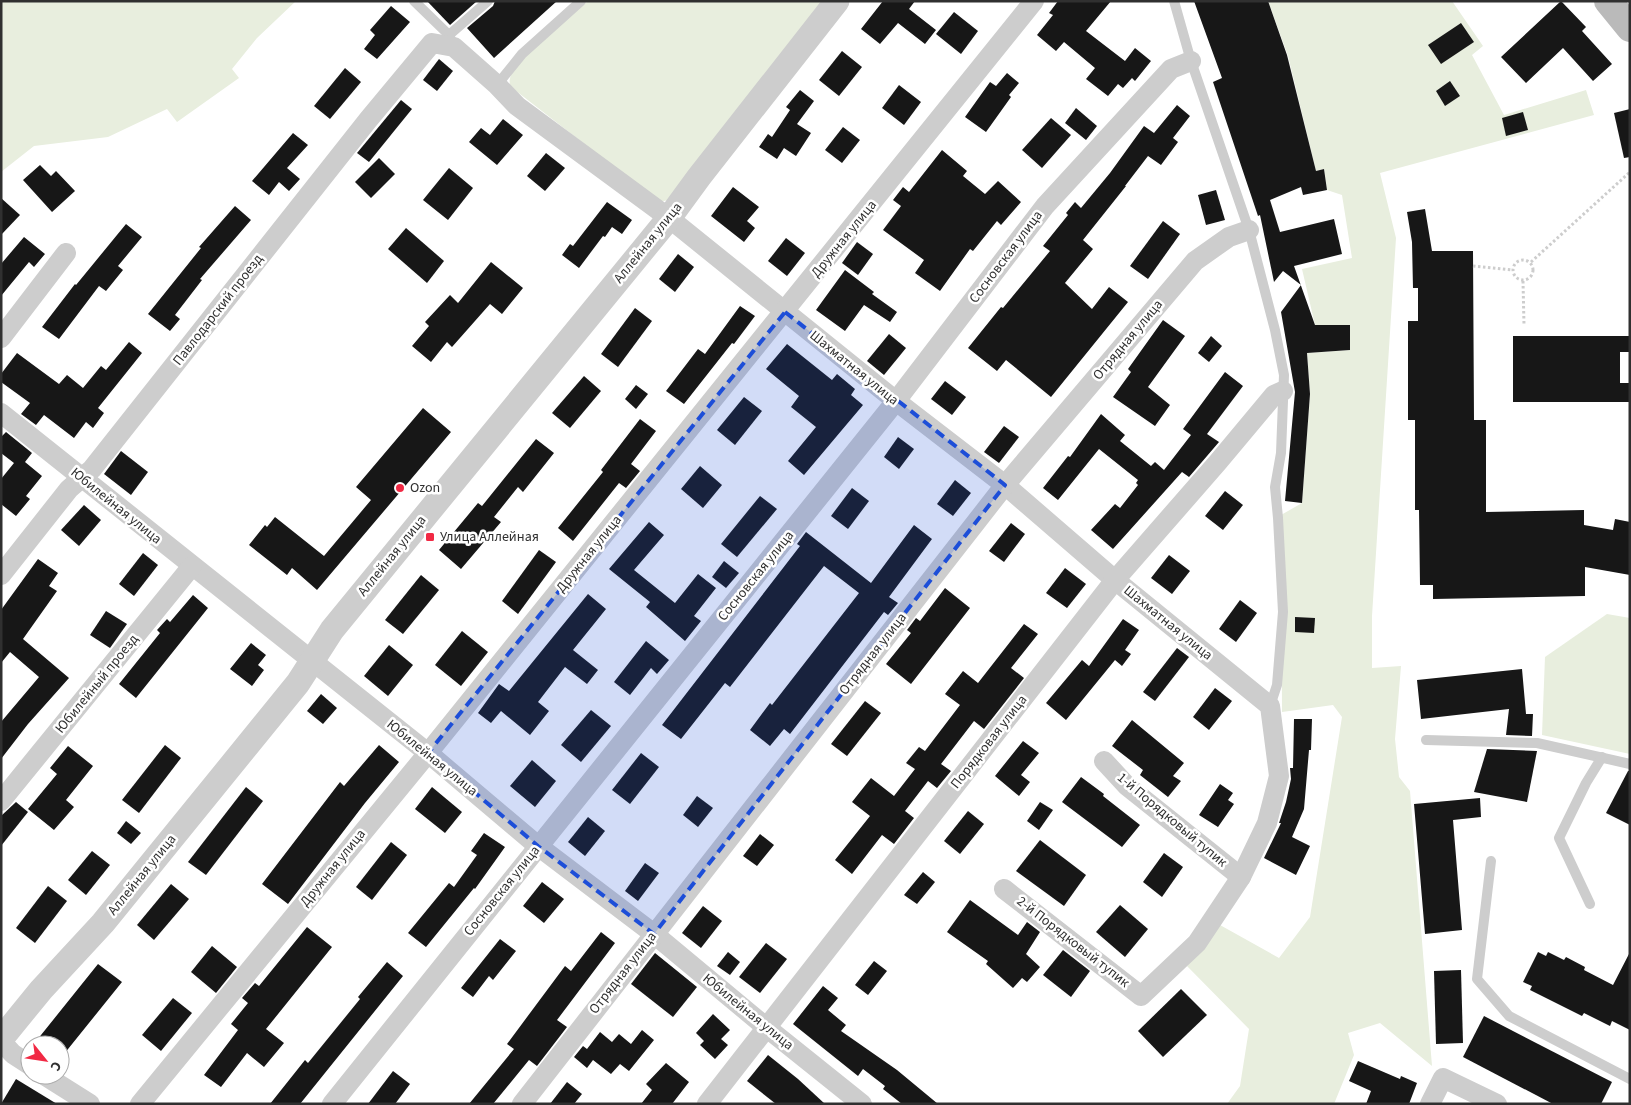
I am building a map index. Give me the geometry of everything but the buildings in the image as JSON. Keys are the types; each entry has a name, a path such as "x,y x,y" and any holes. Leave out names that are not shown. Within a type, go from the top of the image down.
{"main road":[{"path":"1608,1 1630,28"}],"street":[{"name":"Аллейная улица","path":"1,1040 42,990 103,923 298,683 332,630 669,218 837,1"},
{"name":"Дружная улица","path":"140,1104 428,753 1034,1"},
{"name":"Шахматная улица","path":"445,42 496,85 516,106 669,218 896,401 1005,485 1115,580 1270,706"},
{"name":"Павлодарский проезд","path":"1,575 69,489 92,469 356,136 445,42"},
{"name":"Сосновская улица","path":"332,1104 896,401 1044,206 1171,69 1191,61"},
{"name":"Отрядная улица","path":"522,1104 1005,485 1195,261 1229,237 1249,230"},
{"path":"1,338 66,253"},
{"name":"Порядковая улица","path":"707,1104 1115,580 1274,395 1283,391"},
{"name":"Юбилейная улица","path":"1,414 428,753 538,846 654,934 862,1104"},
{"name":"Юбилейный проезд","path":"1,802 192,566"},
{"path":"1241,877 1267,823 1279,776 1270,706"},
{"name":"1-й Порядковый тупик","path":"1104,761 1127,786 1241,877"},
{"name":"2-й Порядковый тупик","path":"1004,889 1141,996 1197,943 1241,877"},
{"path":"1,1040 13,1054 20,1059"},
{"path":"1430,1104 1443,1078 1497,1104"},
{"path":"60,1085 90,1104"}],"lane":[{"path":"414,1 445,42 488,1"},
{"path":"496,85 522,54 581,1"},
{"path":"1174,1 1191,61 1249,230 1275,330 1284,375 1281,453 1275,487 1283,612 1277,685 1270,706"},
{"path":"1426,740 1537,743 1630,764"},
{"path":"1590,904 1559,838 1586,783 1602,757"},
{"path":"1491,861 1477,978 1510,1016 1630,1080"}],"path":[{"path":"1531,262 1630,172"},
{"path":"1523,259 1531,262 1534,270 1531,278 1523,281 1515,278 1512,270 1515,262 1523,259"},
{"path":"1473,266 1512,270"},
{"path":"1523,281 1524,325"}],"highlighted area":[{"path":"785,312 1005,485 654,934 538,846 428,753"}],"green space":[{"path":"1,1 296,1 257,38 232,69 239,78 177,122 167,109 108,137 34,146 1,172"},
{"path":"588,1 825,1 669,200 659,202 510,85 514,71 521,61 544,38"},
{"path":"1268,1 1452,1 1483,46 1472,55 1504,115 1586,90 1594,115 1380,173 1396,238 1372,616 1372,668 1401,666 1395,739 1399,777 1410,791 1432,1066 1380,1023 1348,1033 1354,1055 1334,1104 1227,1104 1240,1086 1249,1029 1187,966 1220,925 1279,958 1310,917 1342,717 1333,705 1282,712 1281,515 1302,503 1310,394 1307,353 1350,350 1350,325 1315,325 1302,269 1352,258 1342,195 1327,190 1324,169 1316,171 1288,56"},
{"path":"1607,614 1630,618 1630,754 1542,735 1545,657"}],"place":[{"name":"Ozon","path":"400,488"},
{"name":"Улица Аллейная","path":"430,537"}]}
